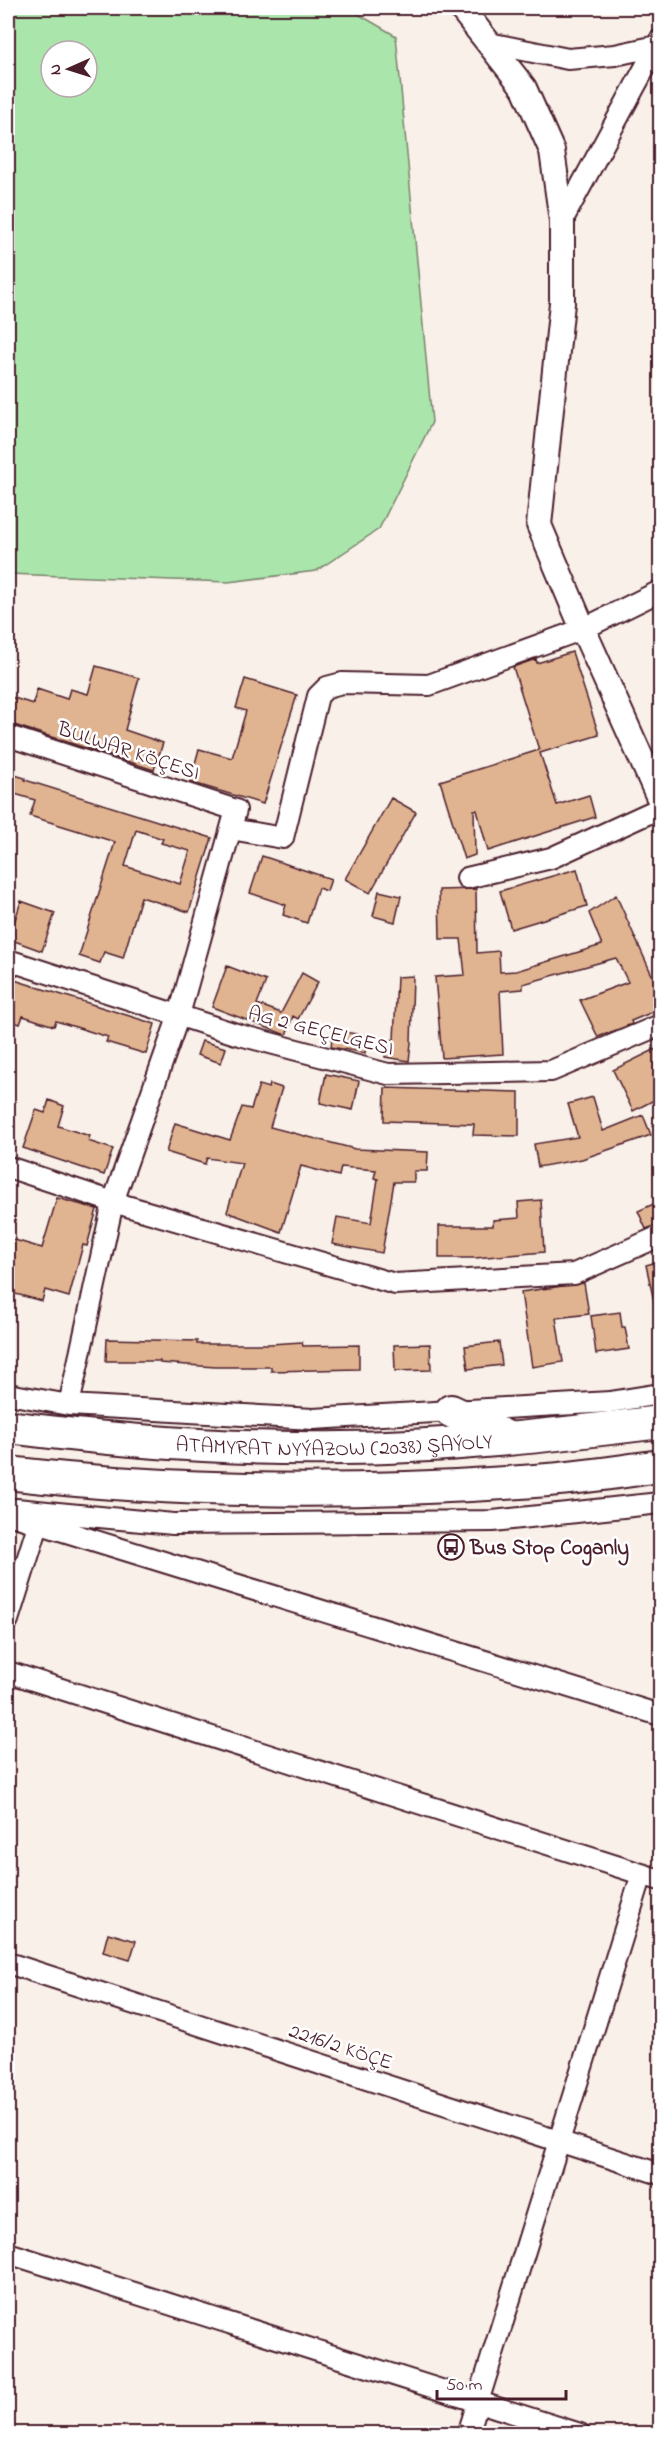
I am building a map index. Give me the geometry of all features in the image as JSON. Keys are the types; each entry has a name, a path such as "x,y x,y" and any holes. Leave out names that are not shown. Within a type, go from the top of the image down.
{"main road":[{"path":"451,1412 512,1440"},
{"name":"ATAMYRAT NYÝAZOW (2038) ŞAÝOLY","path":"8,1427 73,1435 262,1447 344,1448 512,1440 660,1422"},
{"name":"ATAMYRAT NYÝAZOW (2038) ŞAÝOLY","path":"8,1473 51,1478 232,1489 334,1491 549,1480 660,1466"}],"street":[{"path":"461,8 524,88 552,152 562,221 562,303 539,525 660,800"},
{"path":"489,44 568,59 615,55 659,43"},
{"path":"562,221 659,43"},
{"path":"69,1405 113,1202 179,1015 231,829 283,838 318,696 327,687 342,683 429,685 583,629 660,591"},
{"name":"BULWAR KÖÇESI","path":"8,736 236,810 231,829"},
{"path":"467,878 551,858 660,808"},
{"name":"AG 2 GEÇELGESI","path":"8,960 236,1034 388,1074 551,1071 660,1025"},
{"path":"8,1167 113,1202 395,1284 574,1274 660,1236"},
{"path":"8,1394 69,1405 313,1419 610,1402 660,1394"},
{"path":"8,1512 184,1524 493,1521 660,1503"},
{"path":"8,1512 38,1525 660,1715"},
{"path":"8,1620 38,1525"},
{"path":"8,1672 651,1877 559,2141 468,2433"},
{"name":"2216/2 KÖÇE","path":"8,1963 660,2174"},
{"path":"8,2253 580,2433"}],"green space":[{"path":"8,8 348,8 396,36 432,422 379,529 316,571 228,582 8,574"}],"building":[{"path":"572,652 599,735 540,753 557,805 589,795 595,817 488,851 477,810 474,810 475,855 464,859 440,781 539,750 513,667 536,659 537,663"},
{"path":"96,666 139,678 125,730 163,743 154,770 8,723 8,696 33,704 37,689 67,699 70,689 88,694"},
{"path":"245,679 297,695 263,804 190,782 199,749 232,758 246,711 236,708"},
{"path":"8,773 212,838 189,912 141,897 123,958 104,952 100,963 79,956 115,842 30,816 35,800 8,792","holes":["136,830 163,839 161,843 190,851 180,884 125,866"]},
{"path":"391,798 416,812 370,893 345,879"},
{"path":"262,856 331,879 327,891 318,888 307,923 283,915 286,905 250,893"},
{"path":"577,869 587,906 511,929 500,891"},
{"path":"476,889 477,953 499,951 500,972 516,971 602,945 589,913 616,895 660,993 660,1009 631,1021 632,1024 598,1037 580,1000 628,982 616,958 523,984 523,989 500,991 503,1054 442,1058 435,977 465,975 461,939 440,939 439,890"},
{"path":"379,891 401,896 395,922 373,916"},
{"path":"21,901 55,913 42,951 9,939"},
{"path":"227,966 266,981 257,1004 281,1013 302,973 318,982 298,1019 293,1016 286,1035 212,1007"},
{"path":"413,976 409,1061 385,1057 386,1039 394,1040 397,977"},
{"path":"8,978 155,1024 146,1054 106,1042 108,1037 56,1021 54,1026 23,1016 20,1024 8,1020"},
{"path":"333,1030 368,1036 365,1053 331,1047"},
{"path":"202,1041 226,1048 221,1063 197,1055"},
{"path":"660,1047 660,1097 633,1111 613,1070"},
{"path":"326,1074 359,1081 353,1110 320,1103"},
{"path":"270,1084 282,1088 270,1127 355,1149 428,1152 427,1171 414,1171 414,1182 394,1182 382,1253 332,1244 337,1217 371,1223 378,1179 374,1178 376,1170 341,1167 339,1176 301,1166 281,1232 227,1212 242,1163 207,1158 205,1164 166,1152 175,1123 230,1140 242,1107 251,1109 259,1085 269,1088"},
{"path":"385,1088 519,1092 519,1136 473,1135 474,1124 384,1121"},
{"path":"593,1097 603,1131 643,1115 651,1135 582,1159 538,1167 534,1144 578,1137 568,1104"},
{"path":"49,1100 64,1106 58,1126 90,1136 88,1141 113,1149 104,1175 23,1148 36,1110 45,1113"},
{"path":"57,1198 97,1209 87,1246 83,1245 69,1297 45,1290 42,1301 8,1292 8,1238 42,1248"},
{"path":"541,1200 544,1252 475,1258 439,1258 439,1226 493,1226 493,1220 519,1218 518,1202"},
{"path":"660,1201 660,1224 646,1229 638,1211"},
{"path":"660,1261 660,1305 655,1306 646,1265"},
{"path":"584,1283 589,1314 556,1318 563,1362 532,1367 521,1292"},
{"path":"620,1312 629,1349 596,1354 591,1316"},
{"path":"107,1339 197,1341 197,1344 302,1342 303,1346 359,1345 359,1369 271,1371 271,1367 215,1367 160,1363 160,1361 106,1361"},
{"path":"499,1342 502,1365 468,1369 465,1346"},
{"path":"430,1344 431,1370 395,1371 394,1345"},
{"path":"108,1933 136,1941 130,1960 103,1952"}],"place":[{"name":"Bus Stop Coganly","path":"451,1547"}]}
